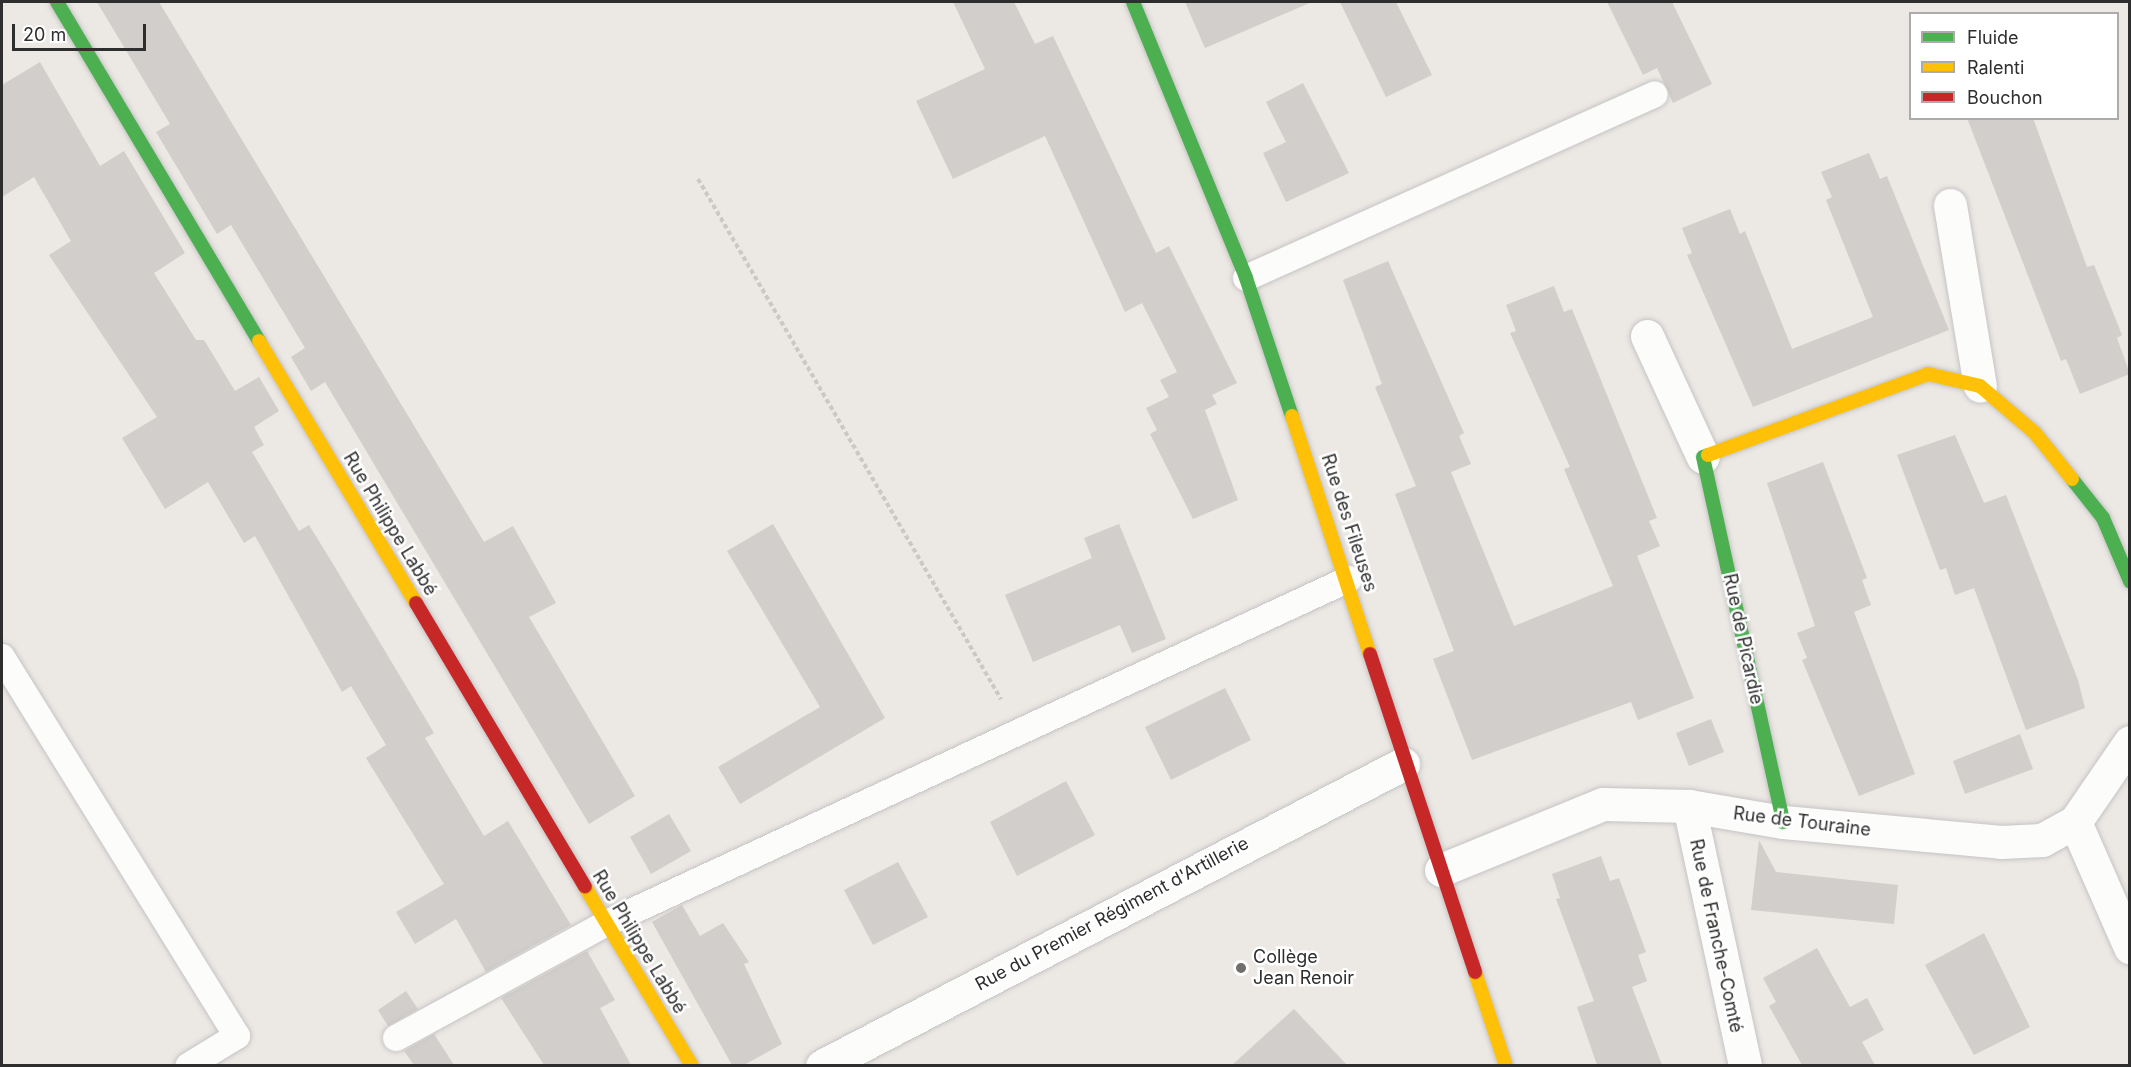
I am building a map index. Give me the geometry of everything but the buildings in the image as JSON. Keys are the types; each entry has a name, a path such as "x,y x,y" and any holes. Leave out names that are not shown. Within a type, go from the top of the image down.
{"street":[{"name":"Rue Philippe Labbé","path":"57,2 692,1065"},
{"name":"Rue des Fileuses","path":"1133,2 1246,278 1349,579 1403,764 1506,1065"},
{"path":"1950,205 1980,386"},
{"name":"Rue de Picardie","path":"1647,336 1703,457 1783,822"},
{"path":"1703,457 1928,374 1980,386 2036,433 2103,518 2130,581"},
{"name":"Rue de Touraine","path":"1441,870 1603,804 1689,806 1783,822 2001,842 2042,840 2075,822 2130,742"},
{"name":"Rue du Premier Régiment d'Artillerie","path":"822,1065 1403,764"},
{"name":"Rue de Franche-Comté","path":"1689,806 1745,1065"},
{"path":"2075,822 2130,947"}],"lane":[{"path":"1246,278 1655,94"},
{"path":"396,1038 607,923 1349,579"},
{"path":"2,657 237,1036 188,1065"}],"path":[{"path":"699,179 1020,731"}],"traffic: fast":[{"path":"57,2 259,341"},
{"path":"1133,2 1246,278 1292,416"},
{"path":"1708,455 1703,457 1783,822"},
{"path":"2072,479 2103,518 2130,581"}],"traffic: slow":[{"path":"259,341 416,603"},
{"path":"1708,455 1928,374 1980,386 2035,433 2072,479"},
{"path":"1292,416 1370,654"},
{"path":"585,887 692,1066"},
{"path":"1475,972 1506,1066"}],"traffic: jam":[{"path":"416,603 585,887"},
{"path":"1370,654 1475,972"}],"place":[{"name":"Collège Jean Renoir","path":"1241,968"}]}
